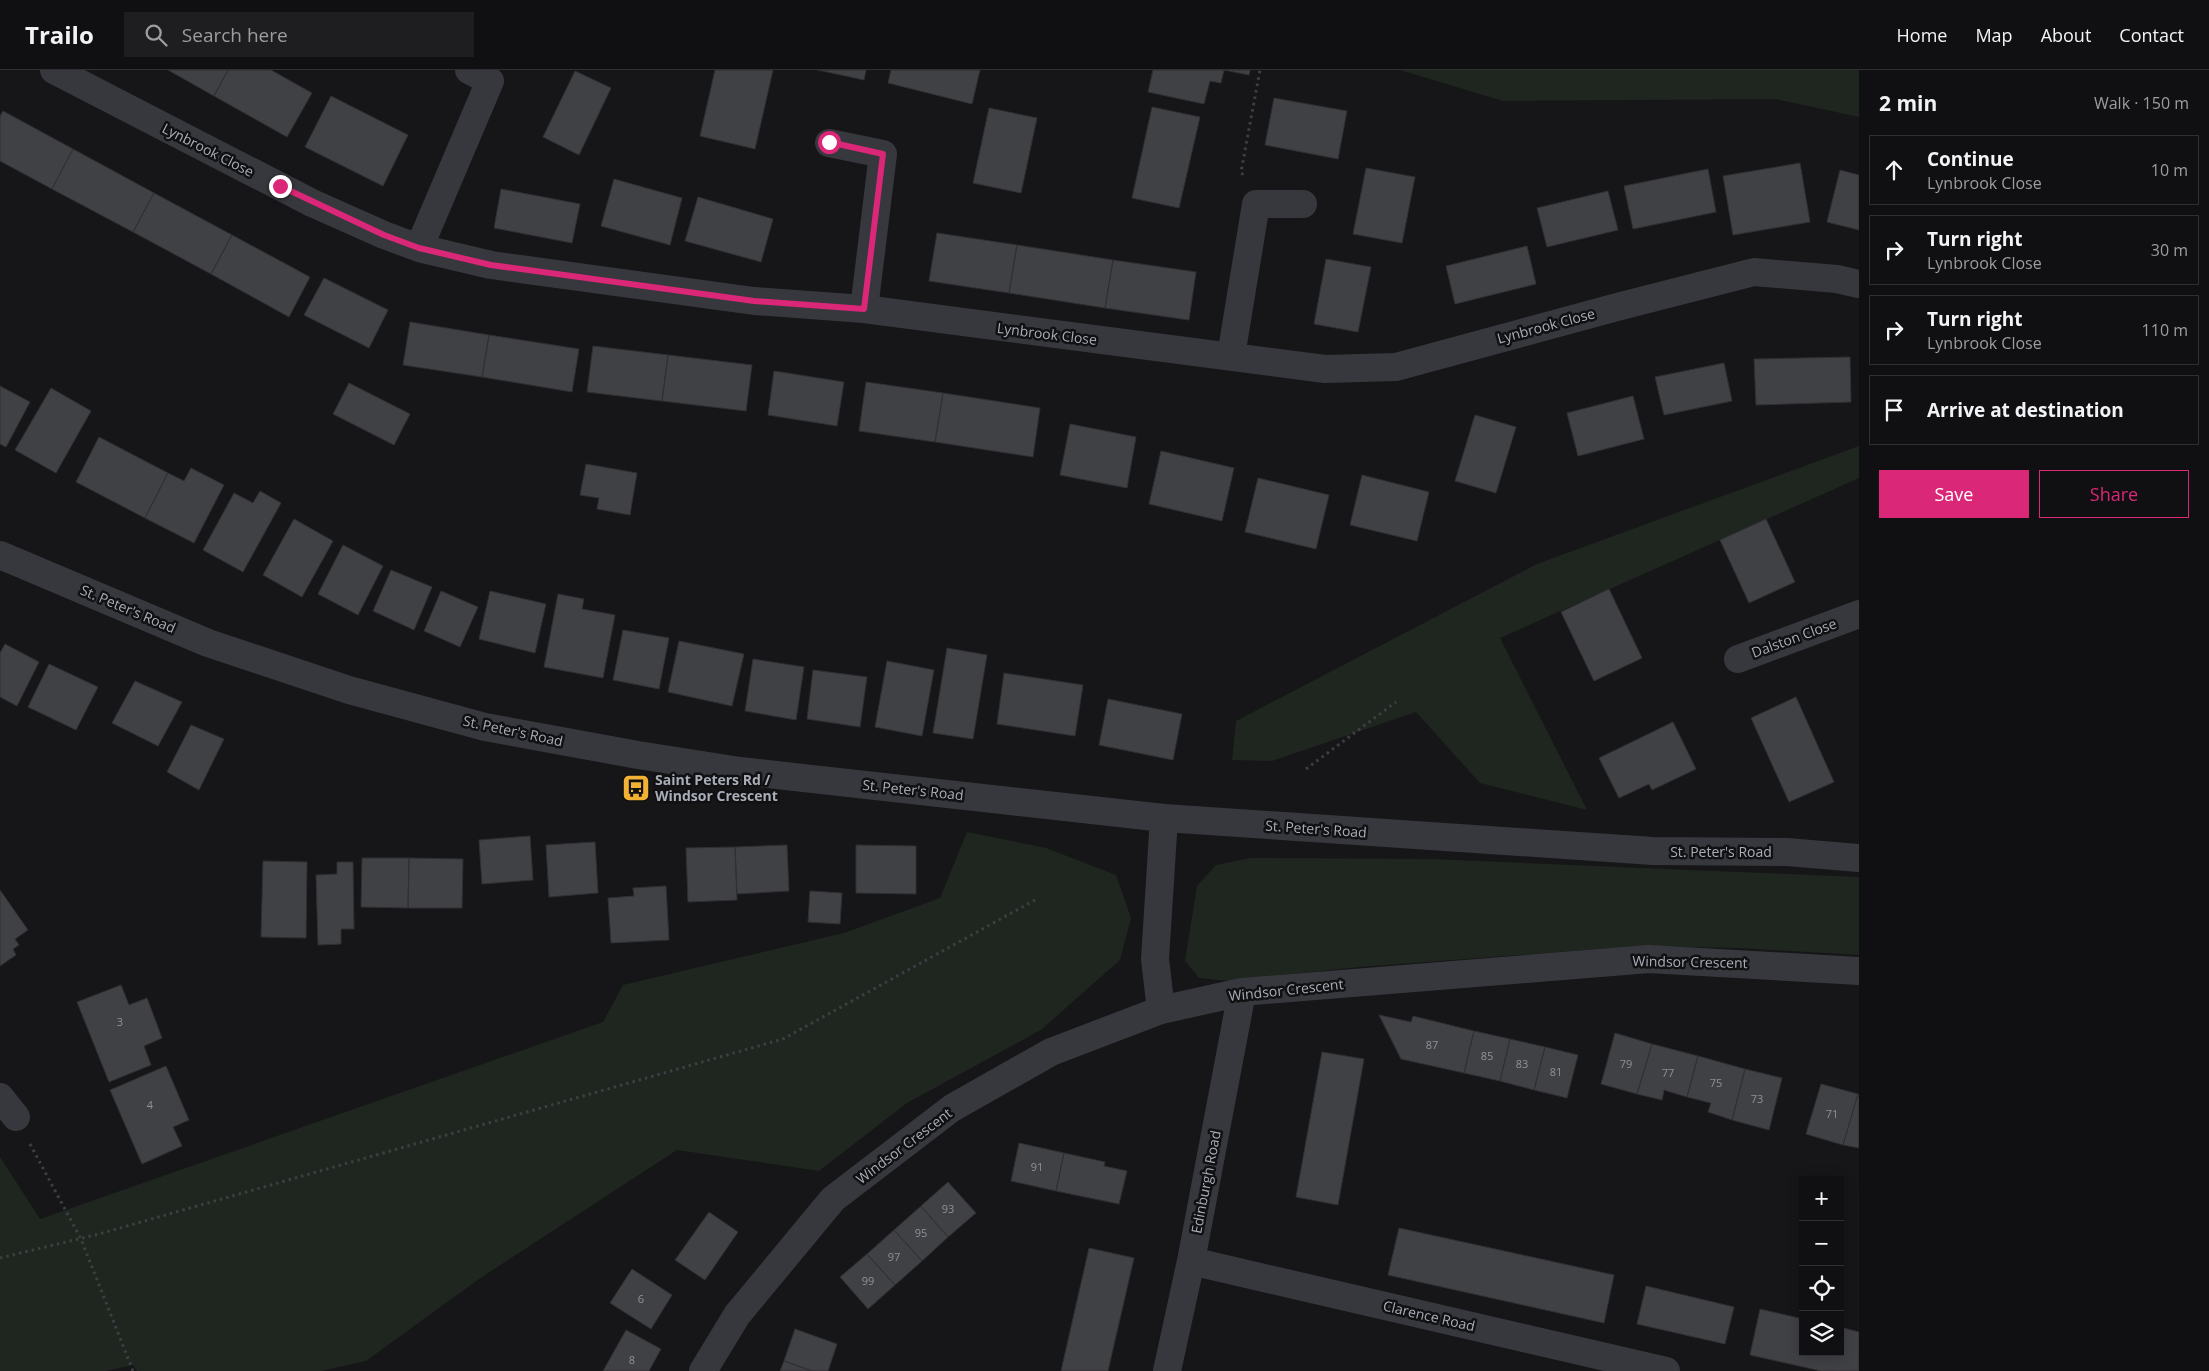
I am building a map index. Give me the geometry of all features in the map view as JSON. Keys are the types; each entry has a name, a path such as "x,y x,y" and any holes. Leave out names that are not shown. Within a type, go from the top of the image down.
{"street":[{"name":"Lynbrook Close","path":"54,70 312,203 384,235 419,248 491,265 754,301 864,309 1325,369 1396,366 1754,272 1837,279 1859,284"},
{"path":"419,248 490,81 469,70"},
{"path":"829,142 883,154 864,309"},
{"path":"1231,356 1256,204 1303,204"},
{"name":"St. Peter's Road","path":"0,555 208,643 349,690 484,727 638,755 740,771 1164,818 1653,851 1787,852 1859,858"},
{"name":"Dalston Close","path":"1738,659 1856,623"},
{"path":"1161,1010 1155,959 1164,818"},
{"name":"Windsor Crescent","path":"703,1371 737,1315 833,1199 952,1108 1051,1052 1161,1010 1242,992 1649,959 1852,969 1859,971"},
{"name":"Edinburgh Road","path":"1167,1371 1192,1261 1242,992"},
{"name":"Clarence Road","path":"1192,1261 1666,1371"}],"path":[{"path":"1256,204 1241,172 1260,70"},
{"path":"1306,769 1396,702"},
{"path":"0,1258 81,1239 783,1039 1035,900"},
{"path":"8,1107 81,1239 133,1371"}],"shaded area":[{"path":"1400,70 1859,70 1859,117 1776,99 1503,101"},
{"path":"1859,446 1859,478 1500,638 1587,810 1480,783 1416,712 1272,761 1232,760 1236,721 1537,564"},
{"path":"967,832 1046,848 1116,875 1131,918 1120,960 1041,1030 907,1103 819,1171 677,1150 479,1279 366,1361 321,1371 137,1371 133,1365 106,1371 0,1371 0,1157 40,1219 603,1022 623,985 844,933 940,898"},
{"path":"1251,858 1430,859 1859,877 1859,955 1739,948 1640,946 1360,967 1229,981 1199,978 1185,961 1197,886 1216,865"}],"building":[{"path":"168,70 228,70 214,96"},
{"path":"228,70 271,70 312,93 287,137 214,96"},
{"path":"715,70 773,70 755,149 700,136"},
{"path":"818,70 866,70 864,80"},
{"path":"891,70 980,70 972,104 888,83"},
{"path":"1153,70 1224,70 1221,83 1210,81 1204,104 1148,92"},
{"path":"1224,70 1250,70 1249,75"},
{"path":"575,71 611,88 579,155 543,137"},
{"path":"331,96 408,135 383,186 305,147"},
{"path":"1274,98 1347,111 1338,159 1265,145"},
{"path":"1152,107 1200,117 1179,208 1132,198"},
{"path":"989,108 1037,118 1021,193 973,183"},
{"path":"3,111 73,149 52,189 0,161 0,116"},
{"path":"73,149 154,193 133,232 52,189"},
{"path":"1800,163 1810,222 1733,235 1723,176"},
{"path":"1366,168 1415,177 1402,243 1353,234"},
{"path":"1708,169 1716,212 1633,229 1624,186"},
{"path":"1840,170 1859,175 1859,230 1827,222"},
{"path":"614,179 682,198 670,245 601,226"},
{"path":"501,189 580,204 572,243 494,228"},
{"path":"1608,191 1618,230 1547,247 1537,208"},
{"path":"154,193 232,235 211,274 133,232"},
{"path":"698,197 773,219 761,262 685,241"},
{"path":"937,233 1017,245 1009,293 929,281"},
{"path":"232,235 310,277 289,317 211,274"},
{"path":"1017,245 1113,260 1105,308 1009,293"},
{"path":"1527,246 1536,284 1455,304 1446,266"},
{"path":"1326,259 1371,267 1358,332 1314,324"},
{"path":"1113,260 1196,272 1189,320 1105,308"},
{"path":"324,278 388,310 369,348 304,315"},
{"path":"410,322 489,335 482,377 403,365"},
{"path":"489,335 579,349 572,392 482,377"},
{"path":"593,346 668,355 662,401 587,392"},
{"path":"668,355 752,365 746,411 662,401"},
{"path":"1850,357 1851,402 1756,405 1754,359"},
{"path":"1724,363 1732,401 1664,415 1655,377"},
{"path":"774,371 844,382 837,426 768,415"},
{"path":"866,382 943,393 935,442 859,431"},
{"path":"349,383 410,414 394,445 333,414"},
{"path":"0,386 30,402 6,447 0,444"},
{"path":"51,388 91,411 56,473 15,450"},
{"path":"943,393 1040,408 1033,457 935,442"},
{"path":"1633,396 1644,439 1578,456 1567,413"},
{"path":"1475,415 1516,427 1496,493 1455,481"},
{"path":"1070,424 1136,437 1127,488 1060,475"},
{"path":"99,437 168,473 145,518 76,482"},
{"path":"1161,451 1234,468 1222,521 1149,504"},
{"path":"586,464 637,473 630,515 597,509 599,498 580,495"},
{"path":"191,468 224,485 194,543 145,518 168,473 184,481"},
{"path":"1362,475 1429,492 1417,541 1350,525"},
{"path":"1258,478 1329,495 1316,549 1245,532"},
{"path":"260,491 281,503 243,572 203,550 234,493 253,503"},
{"path":"294,519 333,541 302,597 263,575"},
{"path":"1766,519 1795,582 1749,603 1720,540"},
{"path":"343,545 383,566 358,615 318,594"},
{"path":"391,570 432,587 414,630 373,611"},
{"path":"1609,589 1642,658 1594,681 1561,612"},
{"path":"441,591 478,607 460,647 424,631"},
{"path":"490,591 546,604 535,653 479,639"},
{"path":"558,594 584,599 582,609 615,615 603,678 544,667"},
{"path":"623,630 669,638 659,689 613,680"},
{"path":"679,641 744,654 732,706 668,692"},
{"path":"5,644 39,662 17,706 0,697 0,653"},
{"path":"947,648 987,655 973,739 933,733"},
{"path":"753,659 804,667 796,720 745,711"},
{"path":"887,661 934,670 922,736 875,727"},
{"path":"49,664 98,687 76,730 28,707"},
{"path":"813,670 867,677 860,727 807,719"},
{"path":"1004,673 1083,685 1075,736 997,724"},
{"path":"135,681 182,702 158,746 112,723"},
{"path":"1796,697 1834,782 1789,802 1751,718"},
{"path":"1108,699 1182,714 1173,760 1099,745"},
{"path":"1673,722 1696,769 1652,790 1649,784 1619,798 1599,758"},
{"path":"191,725 224,739 199,790 167,772"},
{"path":"530,836 533,880 482,884 479,840"},
{"path":"595,842 598,893 549,897 546,845"},
{"path":"787,845 789,891 737,894 735,847"},
{"path":"856,845 916,846 916,894 856,893"},
{"path":"735,847 737,900 688,902 686,848"},
{"path":"362,858 409,858 408,908 361,907"},
{"path":"409,858 463,859 462,908 408,908"},
{"path":"263,861 307,862 306,938 261,937"},
{"path":"337,862 353,862 354,929 341,929 341,944 318,945 316,875 337,874"},
{"path":"666,886 669,940 611,943 608,898 634,896 633,888"},
{"path":"0,890 28,930 15,939 19,945 13,949 16,955 0,966"},
{"path":"810,891 842,893 840,924 808,922"},
{"path":"121,985 129,1005 147,998 162,1038 144,1046 151,1065 109,1082 77,1002"},
{"path":"1379,1015 1411,1022 1413,1016 1474,1031 1464,1073 1401,1059"},
{"path":"1474,1031 1510,1039 1500,1081 1464,1073"},
{"path":"1615,1033 1652,1044 1637,1094 1601,1084"},
{"path":"1510,1039 1545,1047 1534,1090 1500,1081"},
{"path":"1652,1044 1698,1056 1687,1097 1664,1090 1662,1100 1637,1094"},
{"path":"1545,1047 1578,1055 1567,1098 1534,1090"},
{"path":"1322,1052 1364,1059 1338,1205 1296,1197"},
{"path":"1698,1056 1745,1069 1732,1120 1708,1112 1711,1103 1687,1097"},
{"path":"166,1066 189,1120 173,1127 182,1146 142,1164 110,1090"},
{"path":"1745,1069 1782,1078 1769,1130 1732,1120"},
{"path":"1821,1084 1858,1094 1843,1145 1806,1134"},
{"path":"1859,1095 1859,1148 1843,1145"},
{"path":"1019,1143 1064,1153 1056,1191 1011,1181"},
{"path":"1064,1153 1105,1162 1104,1166 1127,1171 1119,1204 1056,1191"},
{"path":"948,1182 976,1213 948,1237 921,1206"},
{"path":"921,1206 948,1237 922,1261 894,1230"},
{"path":"709,1212 738,1232 705,1280 675,1260"},
{"path":"1399,1228 1614,1275 1604,1323 1388,1275"},
{"path":"894,1230 922,1261 895,1285 867,1254"},
{"path":"1089,1248 1134,1258 1108,1371 1061,1371"},
{"path":"867,1254 895,1285 868,1309 840,1277"},
{"path":"632,1269 672,1295 651,1329 610,1303"},
{"path":"1646,1286 1734,1307 1725,1344 1637,1324"},
{"path":"1760,1309 1799,1318 1799,1356 1844,1356 1844,1328 1859,1332 1859,1371 1821,1371 1750,1355"},
{"path":"795,1329 837,1344 828,1371 812,1371 784,1361"},
{"path":"626,1330 661,1349 649,1371 603,1371"},
{"path":"784,1361 812,1371 780,1371"}],"place":[{"name":"Saint Peters Rd / Windsor Crescent","path":"636,788"}],"route":[{"path":"280,186 312,203 384,235 419,248 491,265 754,301 864,309 883,154 829,142"}]}
